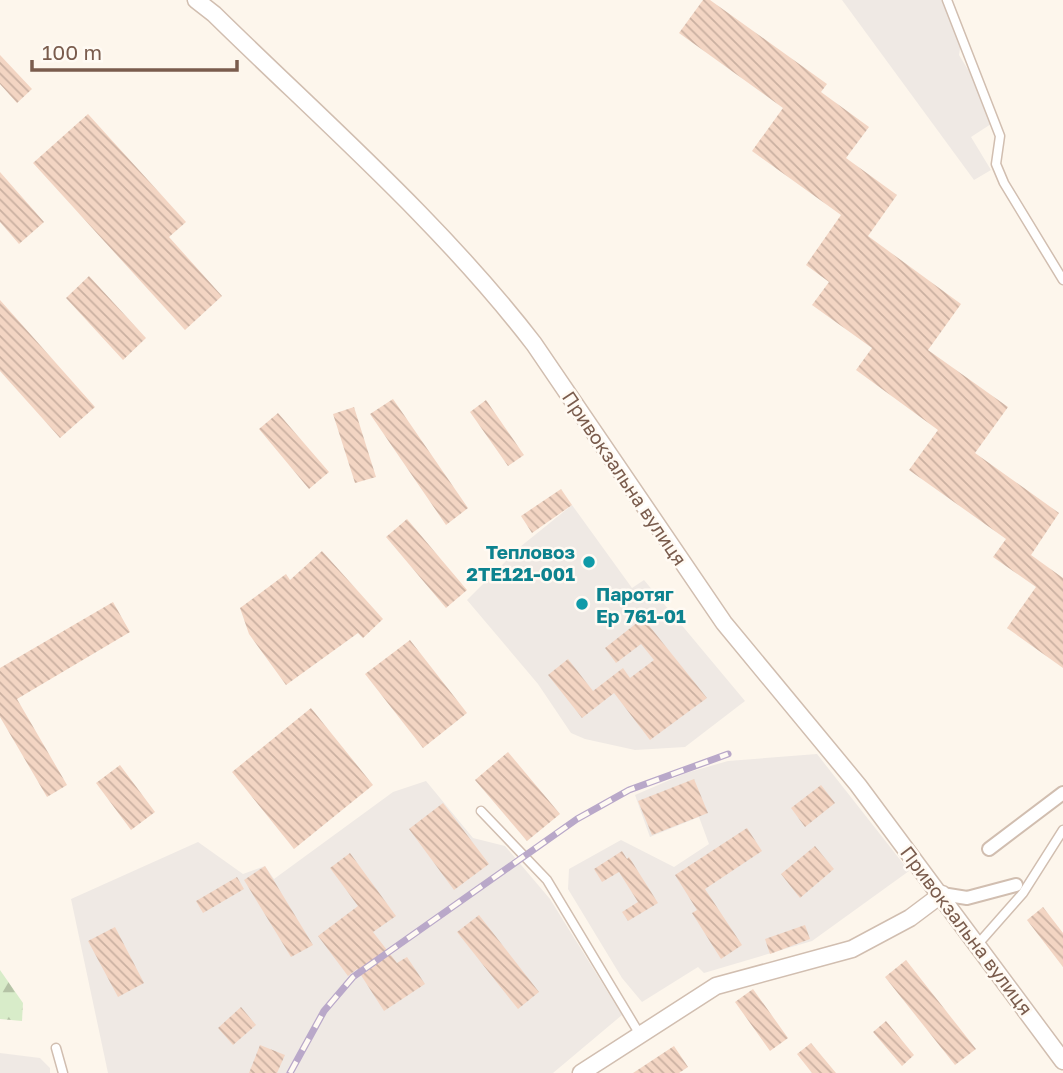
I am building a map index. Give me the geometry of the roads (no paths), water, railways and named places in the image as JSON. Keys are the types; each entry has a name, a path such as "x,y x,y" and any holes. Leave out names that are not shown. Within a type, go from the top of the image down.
{"street":[{"name":"Привокзальна вулиця","path":"196,0 214,14 461,256 506,308 534,344 724,623 858,785 942,894 1063,1061"},
{"path":"989,849 1063,793"},
{"path":"581,1073 639,1033 716,986 852,949 910,918 942,894 967,898 1016,884"}],"lane":[{"path":"947,0 1000,136 996,164 1003,183 1063,280"},
{"path":"481,811 547,880 639,1033"},
{"path":"978,944 1023,893 1063,830"},
{"path":"57,1048 63,1073"}],"railway":[{"path":"290,1073 324,1011 353,977 577,819 629,790 728,754"}],"place":[{"name":"Тепловоз 2ТЕ121-001","path":"589,562"},
{"name":"Паротяг Ер 761-01","path":"582,604"}]}
